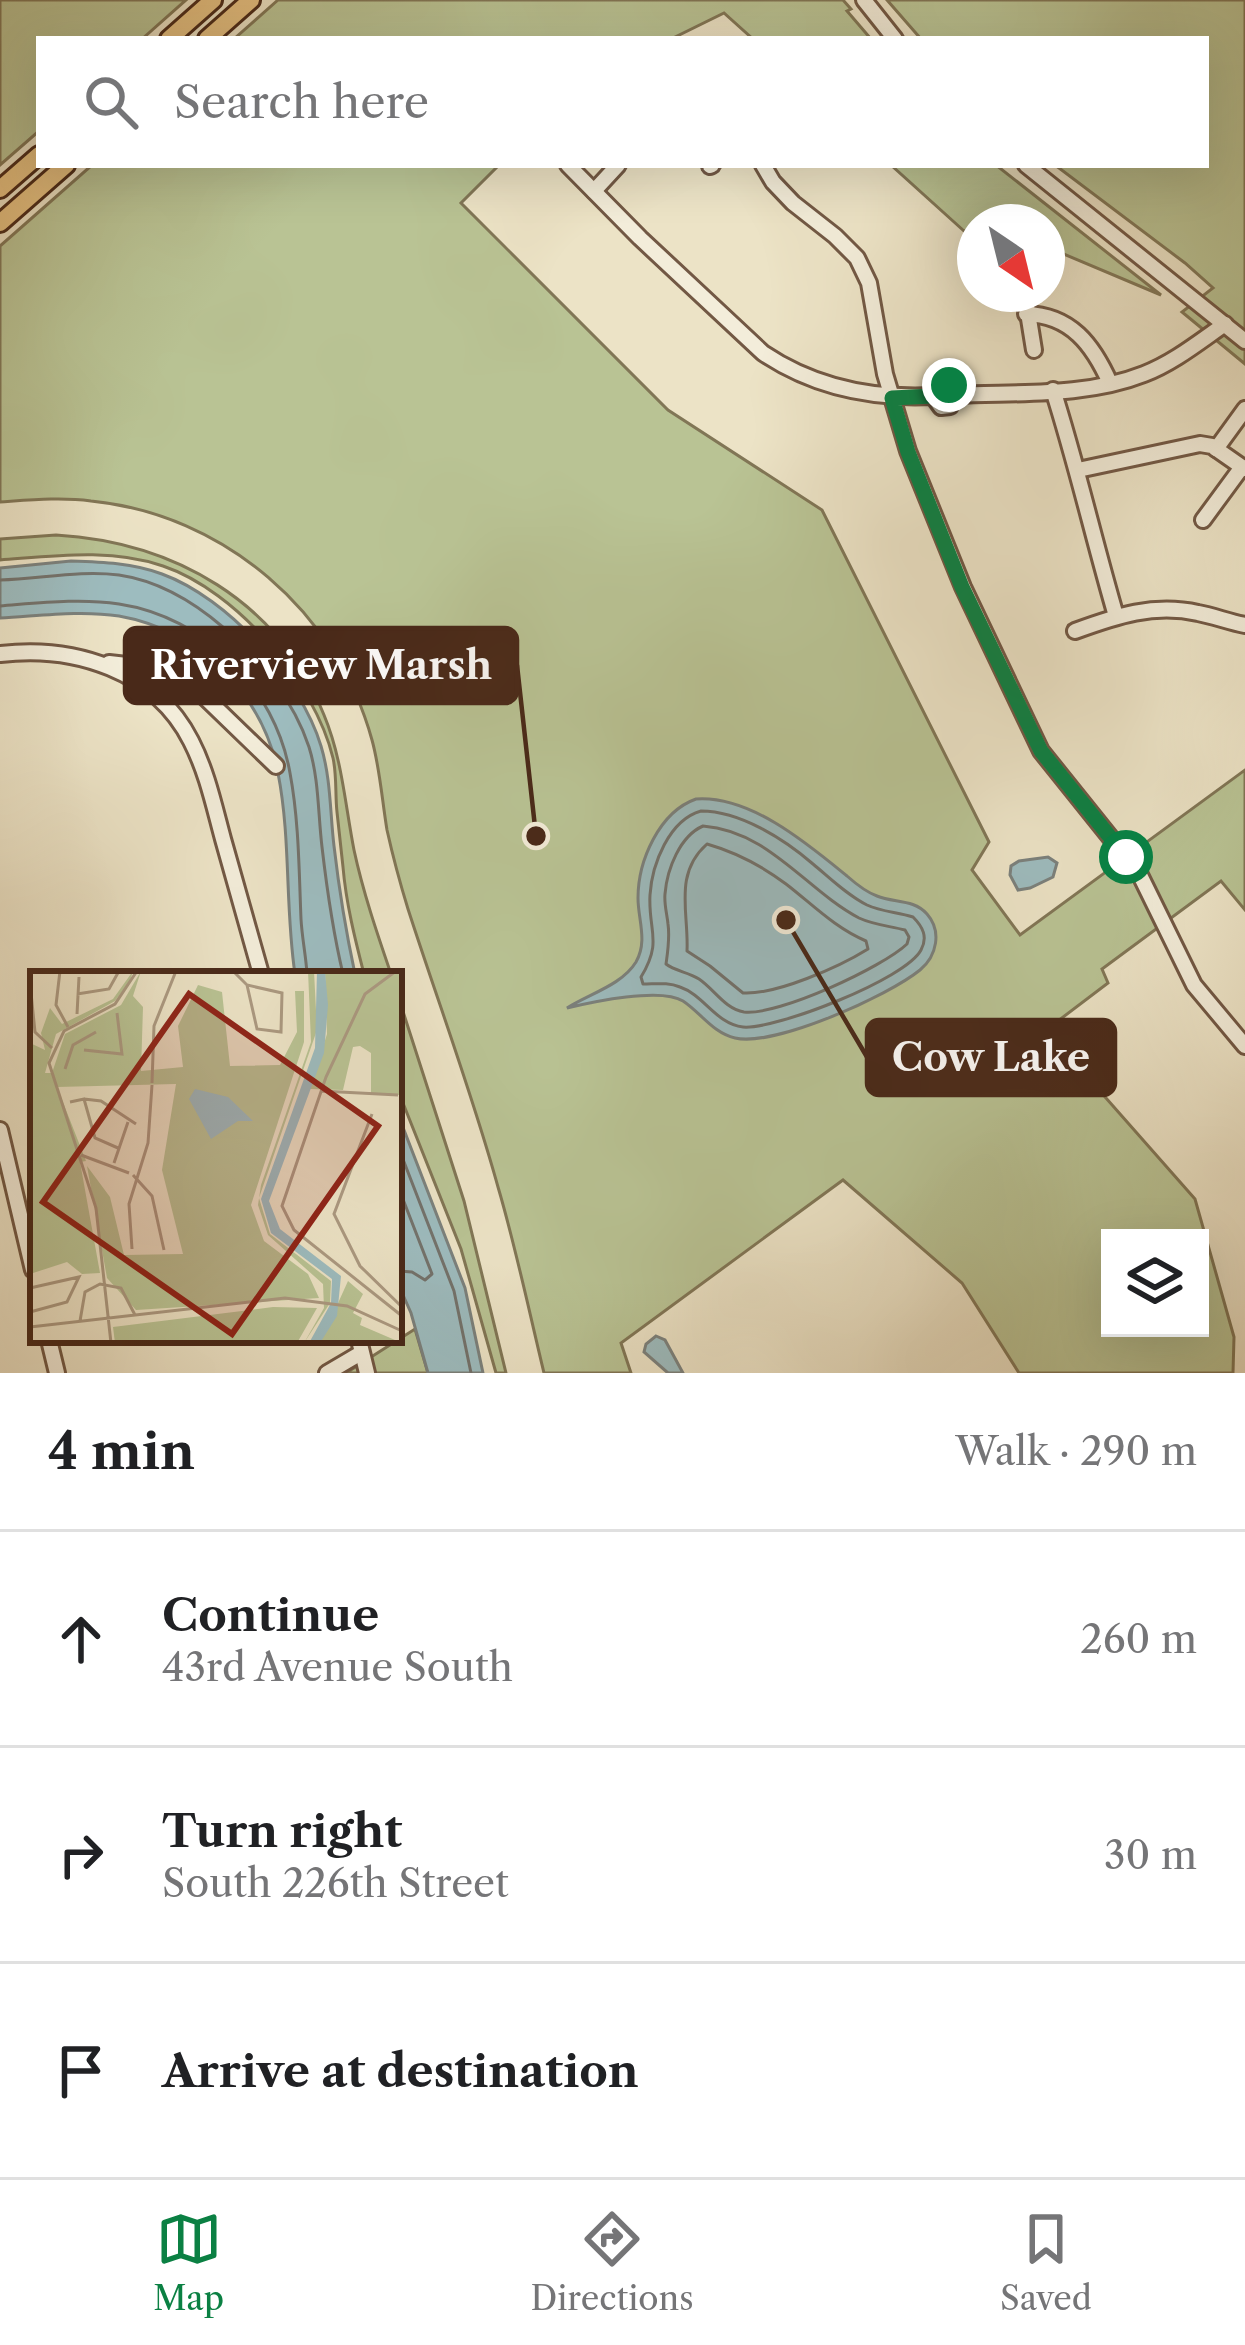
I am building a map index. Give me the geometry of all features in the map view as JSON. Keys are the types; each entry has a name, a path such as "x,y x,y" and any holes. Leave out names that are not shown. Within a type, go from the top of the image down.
{"main road":[{"path":"173,36 214,0"},
{"path":"210,36 251,0"},
{"path":"0,189 36,158"},
{"path":"0,224 63,168"}],"street":[{"path":"864,0 893,36"},
{"path":"571,168 764,353 804,376 892,398 933,396 945,407 953,404 956,395 1110,383 1145,374 1225,324"},
{"path":"594,191 615,168"},
{"path":"765,168 793,202 857,258 869,283 908,452 962,587 1041,751 1139,873 1194,985 1245,1046"},
{"path":"1030,168 1245,341"},
{"path":"1034,350 1026,314 1047,316 1076,330 1110,383"},
{"path":"1053,391 1116,616"},
{"path":"1214,447 1245,409"},
{"path":"1078,470 1191,445 1214,447 1244,468 1203,520"},
{"path":"1075,631 1135,610 1195,612 1245,625"},
{"path":"0,654 50,651 163,669 186,679 276,766"},
{"path":"95,661 154,694 191,741 260,971"},
{"path":"0,1130 30,1257"},
{"path":"51,1343 57,1373"},
{"path":"327,1373 360,1347 368,1373"}],"green space":[{"path":"0,0 186,0 145,36 36,36 36,134 0,165"},
{"path":"278,0 843,0 868,36 750,36 724,13 677,36 237,36"},
{"path":"887,0 1245,0 1245,364 1182,312 1213,288 1059,168 1209,168 1209,36 918,36"},
{"path":"89,168 496,168 461,203 668,410 822,510 989,842 972,870 1020,935 1245,770 1245,910 1221,881 1102,969 1108,983 1046,1030 1195,1199 1203,1229 1101,1229 1101,1337 1209,1337 1209,1249 1234,1337 1233,1373 1019,1373 962,1283 843,1180 621,1343 631,1373 544,1373 488,1152 399,880 372,740 332,650 268,577 186,526 140,510 46,499 0,502 0,246"},
{"path":"894,168 1000,168 1046,204 957,204 957,225"},
{"path":"1065,219 1161,295 1065,255"},
{"path":"56,535 141,550 217,585 280,640 304,675 330,731 358,866 390,971 363,971 346,894 333,758 309,700 269,643 218,596 163,566 103,555 0,560 0,539"},
{"path":"402,1008 464,1201 506,1373 496,1373 461,1249 402,1101"},
{"path":"415,1329 428,1373 346,1373 393,1343 402,1343 402,1337"}],"water":[{"path":"71,561 140,567 212,602 259,644 297,694 321,746 354,971 295,971 278,773 258,717 242,692 200,651 148,624 119,616 74,613 0,618 0,568"},
{"path":"696,799 757,813 869,892 922,909 935,928 930,958 905,981 858,1005 803,1027 753,1039 727,1035 673,997 626,997 567,1008 614,983 636,962 642,938 639,884 647,854 661,826"},
{"path":"1048,857 1057,863 1053,877 1018,890 1011,866"},
{"path":"402,1125 465,1288 483,1373 428,1373 402,1293"},
{"path":"656,1336 665,1340 683,1373 668,1373 644,1352"}],"place":[{"name":"Riverview Marsh","path":"536,836"},
{"name":"Cow Lake","path":"786,920"}],"route":[{"path":"949,385 940,385 933,396 892,398 908,452 962,587 1041,751 1126,857"}]}
